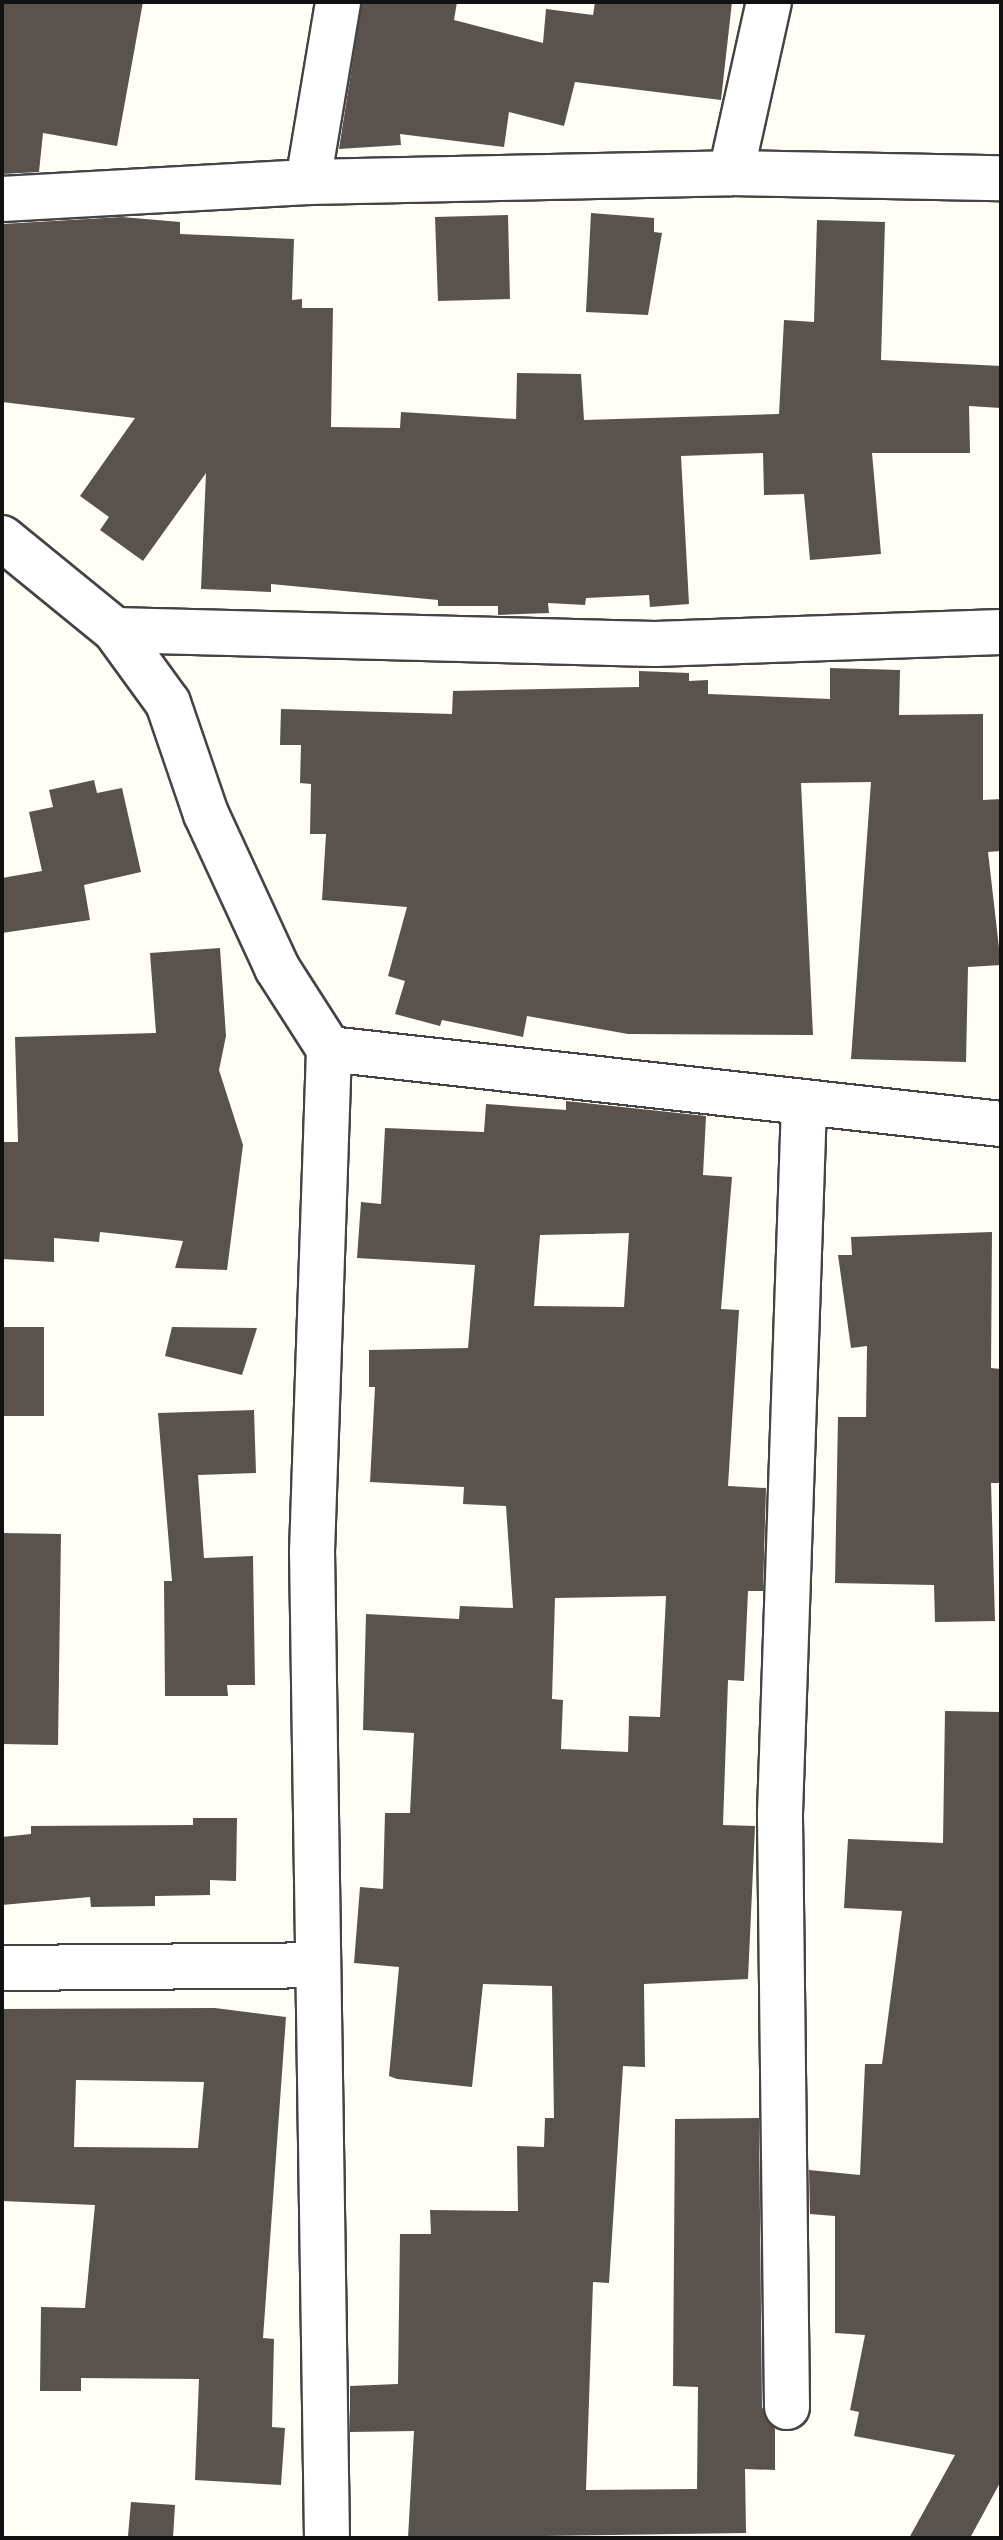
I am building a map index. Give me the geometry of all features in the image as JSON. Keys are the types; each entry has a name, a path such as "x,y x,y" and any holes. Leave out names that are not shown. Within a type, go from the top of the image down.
{"street":[{"path":"308,182 338,2"},
{"path":"731,173 769,2"},
{"path":"2,199 308,182 731,173 1001,178"},
{"path":"2,538 115,630 168,703 206,814 277,968 329,1049 312,1552 315,1965 327,2538"},
{"path":"115,630 655,644 1001,632"},
{"path":"329,1049 1001,1124"},
{"path":"787,2407 780,1813 804,1104"},
{"path":"2,1968 315,1965"}],"building":[{"path":"2,2 143,2 117,146 43,133 39,172 2,174"},
{"path":"362,2 457,2 454,20 543,43 546,9 593,15 595,2 732,2 721,100 575,82 564,126 509,112 504,147 400,134 401,145 339,149"},
{"path":"591,213 654,218 654,232 662,233 648,315 586,312"},
{"path":"508,215 510,299 438,301 435,217"},
{"path":"122,217 180,222 180,234 294,239 292,300 302,299 302,308 333,308 331,427 400,428 401,412 516,419 517,373 581,374 584,420 779,414 784,320 814,322 817,220 885,222 881,360 1001,366 1001,408 969,406 970,453 872,453 881,554 810,560 804,494 764,495 763,453 681,456 689,604 650,607 649,595 586,598 585,605 548,603 549,613 498,615 498,606 438,606 438,600 271,584 271,592 201,589 206,473 143,561 100,530 109,517 80,496 135,418 2,402 2,224"},
{"path":"830,668 900,670 899,715 983,714 983,800 1001,799 1001,851 988,852 1001,965 968,967 966,1062 851,1059 871,782 801,783 813,1035 628,1034 527,1016 523,1037 442,1020 440,1026 395,1014 405,981 388,976 407,907 322,900 326,834 310,834 311,784 300,783 301,745 280,745 281,709 452,714 453,691 639,687 639,671 689,673 689,681 708,680 708,694 830,699"},
{"path":"94,780 97,793 122,788 141,872 84,885 90,920 2,933 2,878 42,871 29,812 53,807 49,790"},
{"path":"220,948 226,1036 219,1070 243,1145 227,1270 175,1268 183,1241 100,1232 99,1242 54,1238 54,1262 2,1259 2,1142 18,1142 15,1037 156,1033 150,953"},
{"path":"566,1101 706,1116 703,1175 732,1177 721,1309 739,1310 728,1486 766,1488 763,1591 748,1591 744,1681 728,1680 723,1825 755,1826 748,1979 644,1984 645,2067 623,2066 609,2283 593,2282 586,2490 697,2489 698,2387 673,2386 675,2119 759,2118 762,2407 775,2429 775,2470 745,2469 746,2533 408,2538 414,2431 350,2432 350,2386 398,2384 400,2234 431,2234 430,2210 518,2211 517,2146 544,2147 545,2118 554,2118 552,1986 483,1984 472,2087 397,2079 389,2076 399,1967 354,1963 360,1887 383,1889 385,1813 410,1813 414,1733 363,1730 366,1614 459,1619 460,1606 513,1608 506,1506 463,1504 464,1487 370,1482 375,1387 369,1387 369,1350 468,1348 475,1265 357,1258 361,1202 381,1204 385,1128 484,1132 486,1104 566,1110","holes":["629,1233 624,1307 534,1306 540,1235","666,1596 660,1717 629,1716 628,1752 561,1749 563,1700 552,1699 555,1598"]},
{"path":"992,1232 991,1368 1001,1369 1001,1483 991,1483 995,1621 935,1622 934,1585 835,1583 838,1417 866,1417 867,1346 851,1348 838,1255 852,1255 851,1237"},
{"path":"2,1327 44,1327 44,1416 2,1416"},
{"path":"172,1327 257,1328 242,1375 165,1356"},
{"path":"254,1410 256,1473 198,1475 204,1558 253,1556 255,1685 227,1685 228,1696 165,1696 164,1581 172,1581 158,1413"},
{"path":"2,1533 61,1534 58,1745 2,1744"},
{"path":"945,1711 1001,1712 1001,2481 970,2538 909,2538 955,2455 854,2436 859,2412 850,2410 865,2335 835,2333 835,2216 810,2214 809,2170 860,2175 865,2064 882,2064 902,1911 844,1908 848,1839 943,1843"},
{"path":"193,1818 237,1818 236,1881 210,1880 210,1895 155,1896 155,1906 91,1907 90,1897 2,1905 2,1837 31,1834 31,1826 193,1825"},
{"path":"215,2008 286,2017 263,2338 274,2339 272,2427 285,2428 281,2485 195,2480 199,2379 81,2378 81,2391 40,2391 41,2307 85,2308 95,2205 2,2201 2,2009","holes":["76,2080 204,2082 198,2148 74,2147"]},
{"path":"131,2502 175,2505 173,2538 128,2536"}]}
